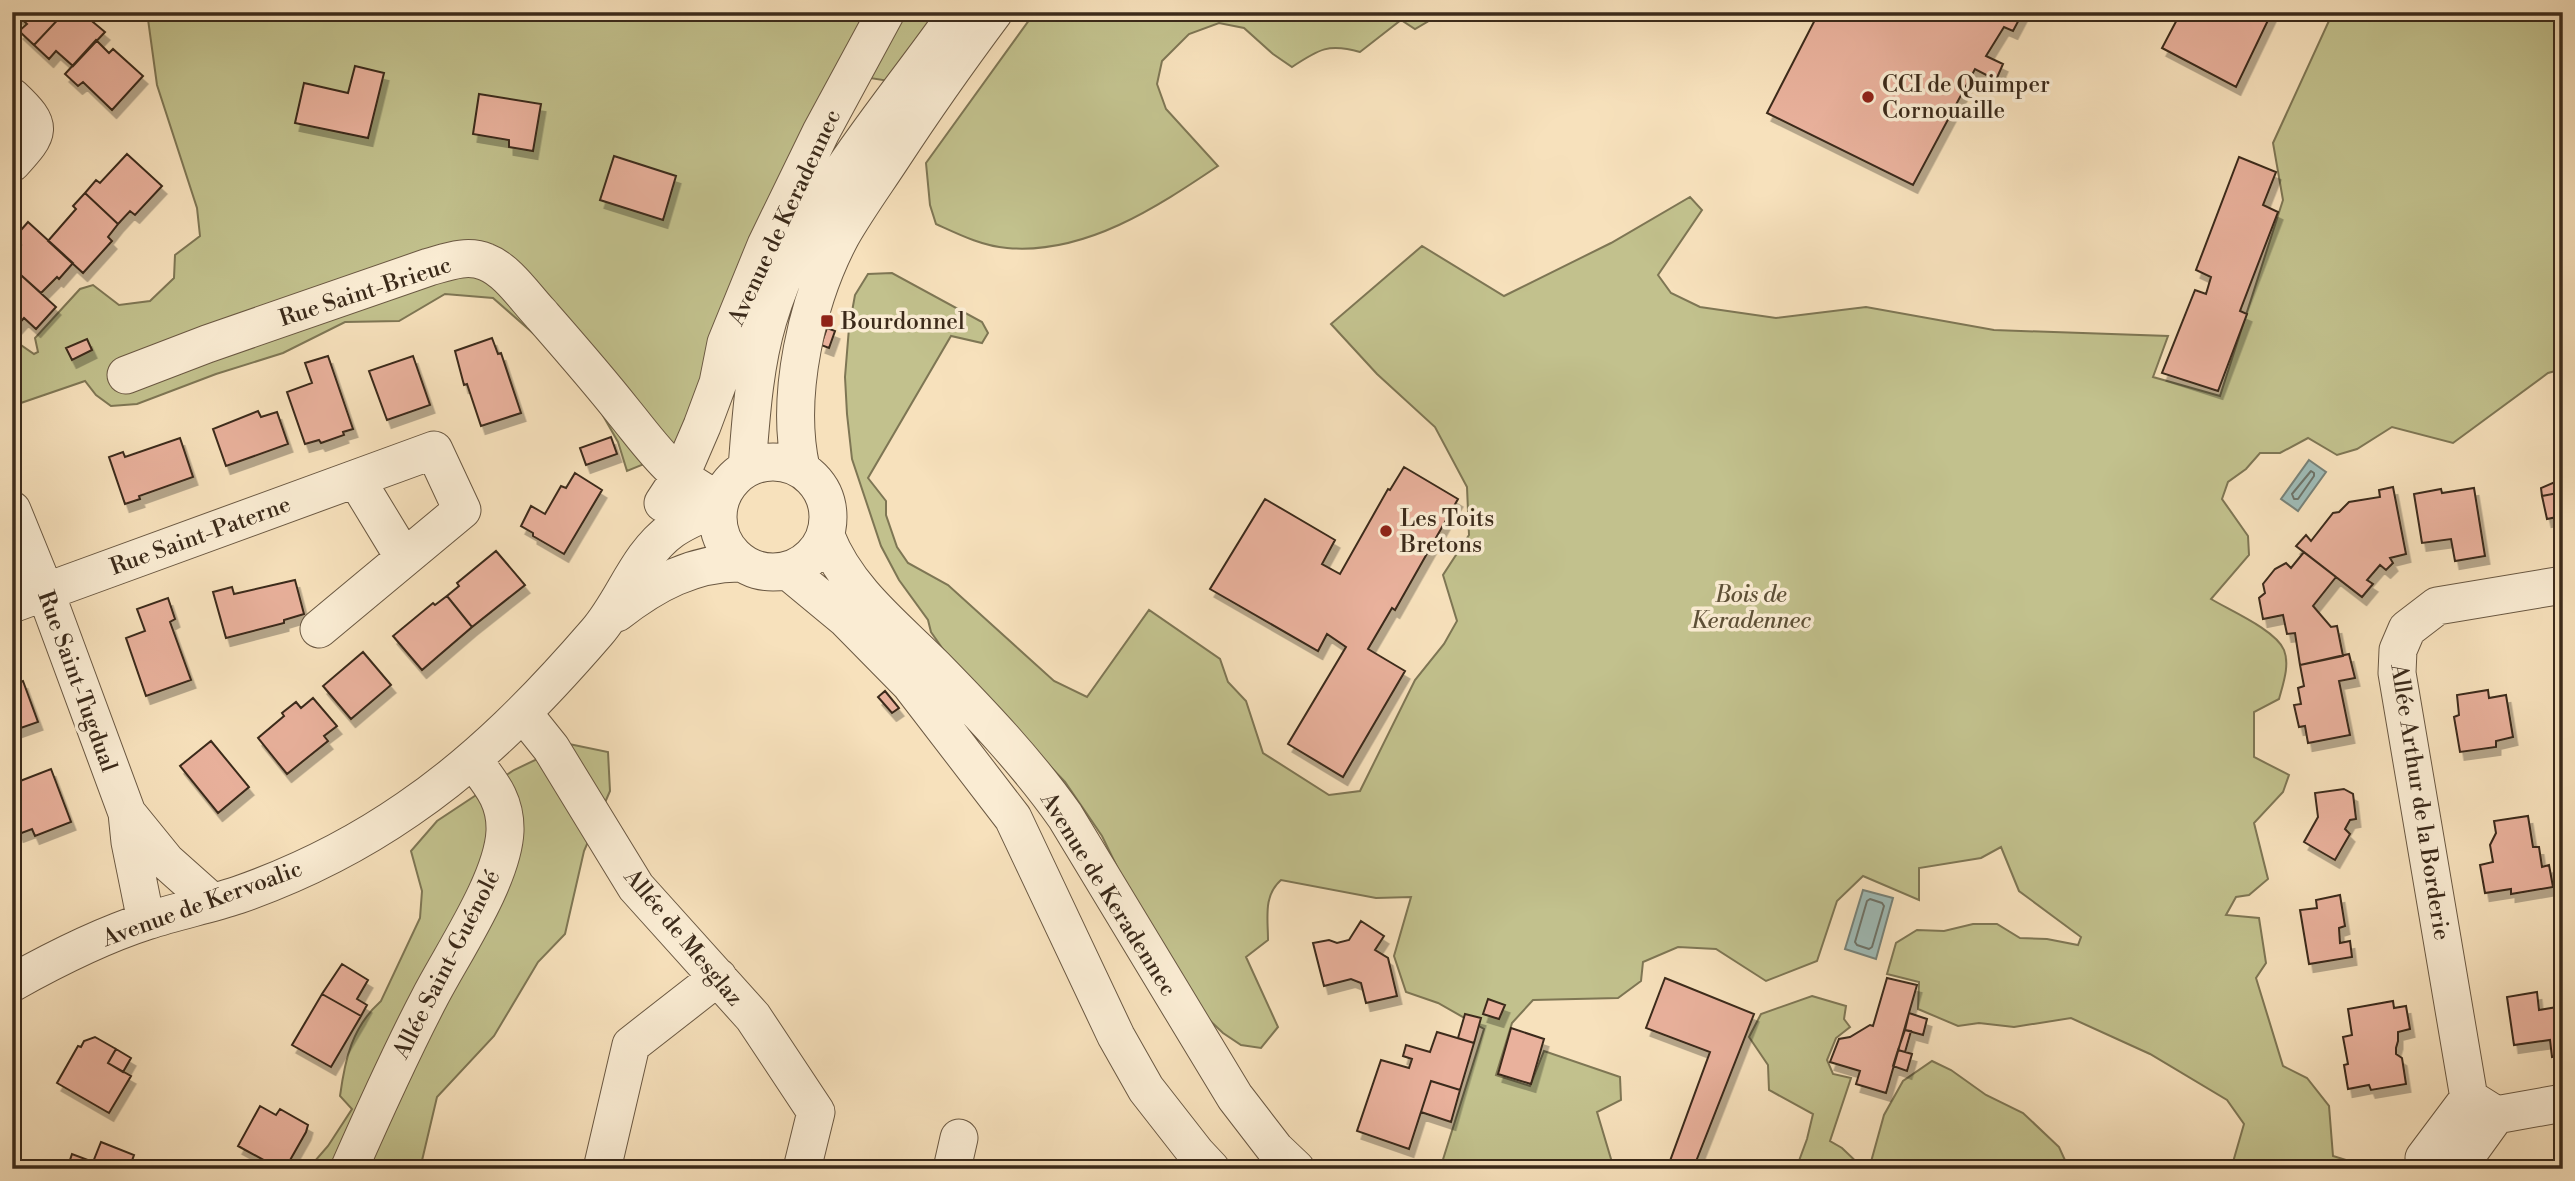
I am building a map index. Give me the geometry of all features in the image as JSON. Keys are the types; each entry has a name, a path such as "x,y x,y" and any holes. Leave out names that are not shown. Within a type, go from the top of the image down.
{"street":[{"name":"Avenue de Keradennec","path":"671,490 718,383 726,343 766,245 821,132 886,12"},
{"path":"747,468 761,349 774,303 796,249 831,185 958,12"},
{"path":"801,468 795,428 799,376 814,303 826,270 856,212 934,93 994,12"},
{"path":"12,97 33,119 35,131 30,143 12,163"},
{"name":"Rue Saint-Brieuc","path":"126,375 429,267 474,258 489,263 505,275 623,411 659,458 671,490 692,486 719,504"},
{"name":"Rue Saint-Paterne","path":"29,598 435,450 462,510 319,629"},
{"path":"780,461 801,468 816,480 827,501 829,513 826,536 817,552 788,571 772,573 756,570 742,563 723,541 719,527 719,504 726,487 735,476 763,462 780,461"},
{"path":"356,479 404,558"},
{"name":"Avenue de Kervoalic","path":"12,983 75,950 146,921 236,895 278,879 354,843 408,809 473,760 523,713 605,623 648,554 669,532 719,504"},
{"name":"Rue Saint-Tugdual","path":"12,510 29,598 127,813 166,861 212,902"},
{"name":"Avenue de Keradennec","path":"826,536 834,558 861,594 1000,735 1044,785 1086,849 1235,1097 1275,1149 1296,1169"},
{"name":"Avenue de Kervoalic","path":"605,623 655,587 690,570 718,562 742,563"},
{"name":"Avenue de Keradennec","path":"788,571 846,619 910,684 1013,818 1096,995 1140,1078 1173,1124 1211,1169"},
{"name":"Allée Arthur de la Borderie","path":"2483,1107 2397,673 2398,650 2407,629 2437,606 2563,585"},
{"name":"Allée de Mesglaz","path":"523,713 551,748 636,887 753,1017 816,1112 802,1169"},
{"name":"Allée Saint-Guénolé","path":"349,1169 388,1080 493,879 497,866 505,834 501,800 473,760"},
{"name":"Rue Saint-Tugdual","path":"127,813 146,921"},
{"path":"1040,873 1086,849"},
{"path":"602,1169 631,1045 718,977"},
{"path":"2438,1169 2424,1158 2483,1107 2563,1102"},
{"path":"2457,1169 2483,1107"}],"green space":[{"path":"147,12 936,12 889,81 864,77 690,433 659,458 627,471 618,442 593,398 550,348 493,298 445,294 399,321 345,322 283,353 216,374 137,404 111,406 96,395 85,381 12,406 12,343 15,341 34,354 38,352 35,338 80,289 93,285 119,305 150,301 174,278 175,255 200,236 197,208 157,85"},
{"path":"1035,12 1444,12 1415,29 1401,20 1360,52 1340,48 1324,49 1292,67 1244,28 1219,23 1189,34 1162,61 1157,84 1166,109 1218,166 1145,212 1092,236 1036,248 998,247 970,239 936,224 930,205 926,163"},
{"name":"Bois de Keradennec","path":"2333,12 2563,12 2563,369 2548,373 2453,443 2392,427 2357,449 2337,455 2308,438 2280,453 2260,453 2246,469 2228,482 2222,499 2248,536 2249,555 2211,599 2262,628 2272,635 2284,650 2286,668 2279,699 2254,712 2254,757 2289,775 2283,792 2254,823 2268,879 2249,895 2236,897 2226,915 2259,918 2266,963 2256,978 2283,1066 2307,1078 2329,1106 2333,1156 2375,1169 2231,1169 2244,1124 2227,1100 2150,1054 2071,1018 2014,1027 1979,1023 1958,1026 1918,1009 1919,982 1887,974 1896,943 1917,930 1944,931 1973,924 1997,924 2020,938 2047,939 2078,945 2081,937 2019,891 2001,847 1981,858 1919,868 1919,900 1863,876 1837,901 1817,961 1766,981 1716,949 1678,947 1643,962 1641,981 1618,998 1533,1000 1512,1023 1496,1075 1530,1086 1544,1051 1620,1077 1621,1100 1597,1112 1614,1169 1440,1169 1484,1029 1438,1003 1406,992 1394,956 1411,897 1376,898 1281,880 1269,900 1268,940 1246,957 1278,1027 1261,1048 1241,1045 1223,1033 1201,1012 1146,926 1102,836 1065,782 954,665 931,632 928,620 899,580 881,546 852,459 845,377 855,295 868,274 892,273 982,322 988,333 982,343 951,336 868,478 886,501 886,515 897,547 908,563 948,585 1054,681 1087,697 1149,610 1220,659 1228,682 1246,701 1263,753 1329,795 1360,791 1415,680 1444,644 1457,621 1443,575 1469,535 1467,487 1435,427 1377,374 1331,324 1422,246 1504,296 1611,243 1690,197 1702,210 1658,275 1671,293 1700,307 1776,318 1866,307 1994,330 2168,336 2153,377 2220,396 2283,200 2273,143"},
{"path":"569,744 608,752 610,791 584,851 565,934 538,962 494,1036 437,1097 420,1169 308,1169 328,1146 352,1109 340,1096 344,1069 352,1044 363,1022 381,1001 420,918 422,891 411,851 437,821 514,770"},
{"path":"1812,996 1846,1006 1844,1019 1850,1027 1836,1038 1827,1060 1833,1074 1851,1078 1830,1141 1842,1148 1864,1169 1796,1169 1813,1114 1769,1090 1768,1065 1749,1037 1761,1014"},
{"path":"1932,1061 1951,1070 1986,1095 2023,1113 2059,1147 2069,1169 1869,1169 1884,1115 1903,1081"}],"water":[{"path":"2309,460 2326,472 2298,511 2281,499"},
{"path":"1863,890 1893,898 1876,959 1845,949"}],"building":[{"path":"14,12 65,12 34,45 19,31 27,24"},
{"path":"65,12 90,12 87,17 105,32 73,66 56,51 49,59 34,45"},
{"name":"CCI de Quimper Cornouaille","path":"1819,12 2023,12 2013,31 2004,27 1986,56 2003,64 1996,80 1975,69 1913,185 1767,113"},
{"path":"2181,12 2272,12 2236,87 2162,48"},
{"path":"96,40 109,53 113,49 143,76 112,110 83,82 78,86 65,74"},
{"path":"355,66 384,73 368,138 295,123 304,83 348,93"},
{"path":"479,94 541,104 533,151 509,147 509,140 473,134"},
{"path":"127,154 162,186 135,215 130,211 118,224 85,193 96,180 100,183"},
{"path":"614,156 676,176 663,220 600,200"},
{"path":"2239,157 2276,172 2263,205 2278,212 2240,311 2247,314 2218,391 2162,373 2195,290 2206,294 2211,277 2196,270"},
{"path":"85,193 118,224 108,237 112,241 83,273 48,241 76,209 73,206"},
{"path":"28,222 73,263 41,293 12,267 12,255 21,245 14,238"},
{"path":"12,267 56,307 36,329 24,318 14,329 12,327"},
{"path":"827,328 835,331 829,348 821,345"},
{"path":"492,338 498,354 501,353 521,413 481,426 467,384 464,385 455,351"},
{"path":"87,339 92,350 72,360 66,348"},
{"path":"328,356 353,429 321,443 319,440 305,444 287,392 312,383 305,363"},
{"path":"413,356 430,405 387,420 369,371"},
{"path":"258,411 261,417 277,412 288,444 226,466 213,429"},
{"path":"611,437 617,454 586,465 580,448"},
{"path":"180,438 193,477 139,496 140,499 125,504 109,457 123,452 125,457"},
{"path":"1404,467 1458,499 1395,610 1392,608 1368,649 1405,671 1343,777 1288,744 1346,647 1327,634 1318,651 1210,589 1265,499 1335,540 1322,564 1340,574 1388,489 1390,490"},
{"path":"575,473 602,490 564,554 521,526 531,506 545,514 561,486 566,488"},
{"path":"2562,479 2563,492 2542,496 2541,488"},
{"path":"2393,487 2406,554 2390,558 2393,563 2386,570 2380,565 2367,580 2373,584 2362,597 2296,546 2306,535 2311,541 2333,513 2339,512 2349,502 2380,497 2379,490"},
{"path":"2474,488 2485,556 2455,561 2451,539 2422,543 2414,494 2441,489 2442,493"},
{"path":"2563,492 2561,537 2557,517 2547,519 2542,496"},
{"path":"496,551 525,585 472,627 447,596 459,586 457,583"},
{"path":"2304,552 2336,577 2313,606 2331,627 2337,626 2343,656 2300,665 2295,633 2287,634 2283,615 2263,619 2259,598 2265,593 2263,584 2275,569 2286,563 2291,568"},
{"path":"295,580 304,614 284,620 284,623 226,638 213,592 232,587 234,594"},
{"path":"447,596 472,627 422,670 393,636 433,603 435,605"},
{"path":"168,598 175,619 170,622 191,680 146,696 126,638 145,631 137,609"},
{"path":"363,652 391,685 351,719 323,686"},
{"path":"2349,654 2355,678 2339,681 2350,735 2308,743 2305,726 2299,727 2294,705 2301,704 2298,688 2304,686 2300,665"},
{"path":"23,681 38,722 12,731 12,685"},
{"path":"2488,690 2489,698 2506,695 2513,737 2496,741 2496,747 2460,752 2454,717 2459,715 2457,695"},
{"path":"885,691 899,708 892,713 878,697"},
{"path":"313,698 337,726 324,736 328,741 287,774 258,738 296,702 301,708"},
{"path":"211,741 249,787 218,813 180,766"},
{"path":"51,769 71,822 35,836 32,829 19,834 12,815 12,789 16,788 15,783"},
{"path":"2344,789 2353,794 2356,819 2350,820 2345,829 2350,834 2335,860 2304,842 2318,817 2315,793"},
{"path":"2528,816 2533,847 2539,847 2542,867 2549,865 2553,887 2511,894 2511,889 2485,893 2480,865 2493,862 2490,845 2496,833 2494,821"},
{"path":"2340,895 2345,926 2339,928 2340,943 2350,941 2352,957 2309,964 2300,910 2317,908 2316,900"},
{"path":"1361,921 1384,936 1375,950 1388,958 1397,996 1366,1003 1361,983 1351,979 1324,986 1313,943 1349,940"},
{"path":"342,964 368,980 357,999 367,1005 361,1016 322,994"},
{"path":"1665,978 1754,1014 1693,1169 1670,1161 1710,1052 1646,1028"},
{"path":"1887,978 1917,985 1886,1093 1856,1084 1860,1071 1830,1062 1839,1039 1873,1026"},
{"path":"2537,992 2539,1010 2563,1006 2563,1055 2552,1057 2550,1040 2514,1045 2507,997"},
{"path":"322,994 361,1016 331,1067 292,1045"},
{"path":"1488,999 1505,1005 1499,1019 1483,1014"},
{"path":"2393,1001 2394,1008 2406,1006 2410,1029 2398,1032 2396,1048 2396,1054 2402,1058 2406,1084 2371,1090 2369,1085 2348,1089 2344,1065 2348,1064 2343,1037 2352,1035 2348,1009"},
{"path":"1909,1013 1927,1019 1923,1035 1905,1030"},
{"path":"1465,1014 1481,1018 1474,1043 1458,1038"},
{"path":"1511,1028 1544,1039 1531,1084 1498,1074"},
{"path":"1905,1030 1911,1031 1905,1052 1898,1050"},
{"path":"1437,1032 1474,1043 1460,1090 1431,1081 1409,1149 1357,1131 1381,1060 1409,1068 1412,1059 1403,1056 1406,1045 1430,1052"},
{"path":"95,1037 116,1049 108,1063 131,1076 109,1113 57,1083 78,1046 81,1047 84,1041"},
{"path":"116,1049 131,1058 123,1072 108,1063"},
{"path":"1898,1050 1912,1054 1907,1071 1893,1066"},
{"path":"1431,1081 1460,1090 1451,1122 1421,1112"},
{"path":"260,1106 276,1115 280,1109 308,1125 285,1169 280,1169 238,1146"},
{"path":"101,1142 134,1155 129,1169 67,1169 72,1154 93,1162"}],"place":[{"name":"CCI de Quimper Cornouaille","path":"1868,97"},
{"name":"Bourdonnel","path":"827,321"},
{"name":"Les Toits Bretons","path":"1386,531"}]}
